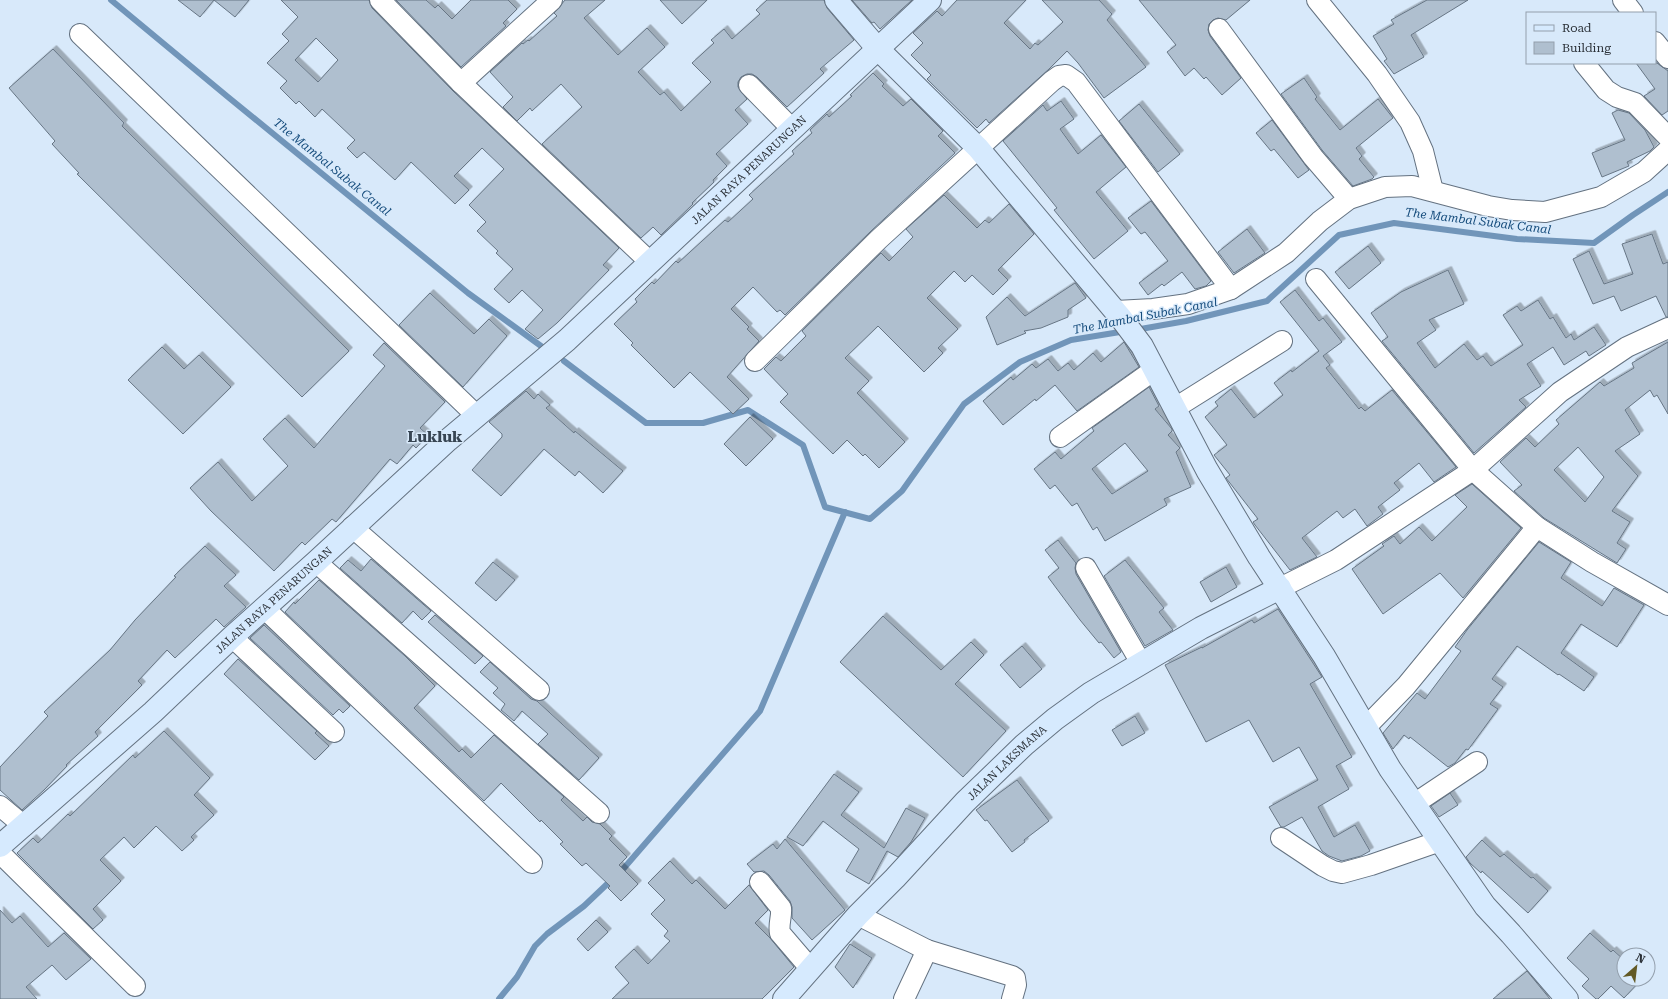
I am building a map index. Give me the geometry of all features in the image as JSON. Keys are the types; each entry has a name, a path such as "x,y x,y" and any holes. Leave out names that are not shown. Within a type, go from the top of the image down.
{"street":[{"path":"380,0 461,83 650,262"},
{"path":"461,83 552,0"},
{"path":"836,0 878,49 978,148 1119,314 1142,346 1207,470 1259,557 1324,656 1390,770 1485,906 1567,999"},
{"name":"JALAN RAYA PENARUNGAN","path":"0,846 153,712 232,637 448,440 557,349 930,0"},
{"path":"1317,0 1377,74 1410,122 1423,151 1433,191"},
{"path":"1623,0 1632,12"},
{"path":"1218,29 1313,157 1349,199"},
{"path":"80,34 477,416"},
{"path":"1656,43 1668,58"},
{"path":"1585,64 1606,90 1617,97 1635,103 1668,137"},
{"path":"755,361 879,239 1059,76 1066,75 1076,82 1231,289"},
{"path":"749,85 792,129"},
{"path":"1119,314 1188,304 1231,289 1286,253 1320,221 1349,199 1385,187 1412,186 1488,206 1512,210 1545,212 1601,197 1644,172 1668,150"},
{"path":"1316,279 1473,470 1537,527 1592,562 1668,605"},
{"path":"1280,588 1336,560 1473,470 1560,392 1627,347 1668,328"},
{"path":"1175,408 1282,341"},
{"path":"1060,438 1154,370"},
{"path":"352,527 539,690"},
{"path":"1366,727 1406,686 1537,527"},
{"path":"316,562 599,813"},
{"path":"1086,568 1141,663"},
{"name":"JALAN LAKSMANA","path":"784,999 858,915 895,878 965,802 1024,745 1055,719 1091,693 1201,628 1280,588"},
{"path":"264,608 532,863"},
{"path":"232,637 334,732"},
{"path":"1414,804 1477,762"},
{"path":"0,806 24,826"},
{"path":"1281,838 1323,866 1333,871 1342,873 1371,865 1440,841"},
{"path":"0,853 135,986"},
{"path":"760,882 781,908 782,913 778,926 780,933 810,968"},
{"path":"858,915 927,950 1012,976 1015,978 1016,985 1012,999"},
{"path":"904,999 927,950"}],"building":[{"path":"178,0 214,0 200,17"},
{"path":"214,0 249,0 235,17"},
{"path":"281,0 369,0 372,8 453,91 619,248 603,265 609,270 557,323 538,339 525,329 543,310 522,290 509,303 494,289 513,269 496,253 498,251 477,231 486,222 469,205 504,169 482,148 454,176 469,190 455,204 411,162 395,180 364,152 357,158 347,148 355,140 322,109 315,117 299,101 296,104 280,88 287,81 267,63 289,41 282,34 298,17","holes":["316,38 338,60 318,82 295,60"]},
{"path":"396,0 426,0 435,8 438,5 452,19 471,0 508,0 517,9 503,23 506,26 461,67"},
{"path":"565,0 605,0 584,18 618,55 647,28 665,47 638,72 660,95 664,92 681,111 711,82 692,63 714,43 711,40 724,29 732,39 760,14 756,10 767,0 824,0 827,8 854,40 820,69 824,73 787,107 757,77 752,74 747,74 741,77 738,82 738,87 747,99 735,110 748,124 716,154 727,166 713,180 714,182 692,203 693,204 661,235 653,227 641,238 542,144 582,107 561,84 532,111 530,108 517,121 503,107 513,97 490,72 522,43 523,44 528,40 529,41 557,16 554,13"},
{"path":"660,0 707,0 682,24"},
{"path":"852,0 912,0 880,29 874,22 872,23"},
{"path":"957,0 1026,0 1004,23 1030,49 1035,43 1038,45 1063,22 1042,0 1099,0 1112,14 1107,20 1146,67 1104,98 1078,63 1067,51 989,123 986,119 977,128 927,79 931,75 911,55 923,43 913,33 937,11 942,16"},
{"path":"1139,0 1250,0 1226,20 1218,18 1213,20 1209,24 1208,30 1210,36 1241,78 1222,95 1206,77 1204,79 1194,68 1185,76 1167,52 1176,45"},
{"path":"1427,0 1468,0 1411,35 1424,57 1394,74 1384,61 1387,59 1373,36 1394,24 1391,20"},
{"path":"53,49 124,123 122,126 349,351 302,397 77,174 79,173 52,144 55,141 9,88"},
{"path":"1657,63 1668,71 1668,111 1662,115 1644,96 1655,89 1637,64"},
{"path":"873,73 884,84 882,86 903,106 911,99 943,131 938,136 955,153 871,231 785,315 780,310 777,312 753,287 731,309 749,327 747,329 759,341 727,377 749,399 733,414 690,372 674,388 631,345 633,343 614,324 637,302 635,299 652,282 654,284 676,261 678,263 725,220 728,222 753,199 749,195 794,154 792,151 812,133 810,130 827,114 829,117 852,96 850,95"},
{"path":"1304,78 1317,97 1315,99 1340,130 1378,99 1393,118 1356,148 1362,156 1359,159 1374,177 1372,179 1353,186 1322,150 1281,94"},
{"path":"1061,101 1074,119 1060,129 1078,154 1101,135 1126,167 1096,192 1128,231 1094,259 1054,210 1057,208 1003,141 1043,105 1047,111"},
{"path":"1139,104 1180,154 1158,172 1119,121"},
{"path":"1618,110 1629,113 1645,130 1654,147 1650,151 1627,162 1629,166 1602,177 1592,153 1625,140 1612,113"},
{"path":"1272,120 1309,170 1298,178 1274,149 1271,151 1256,133"},
{"path":"944,195 977,228 985,220 989,223 1009,204 1034,234 998,270 1008,280 993,295 972,275 965,282 954,271 927,298 958,329 938,348 943,353 924,372 878,326 845,358 869,381 857,393 905,442 879,468 865,454 863,456 847,440 833,454 780,402 788,394 764,369 776,357 781,361 806,336 802,331 881,253 889,261 913,237 906,229"},
{"path":"1151,201 1211,281 1206,286 1195,289 1182,272 1164,286 1162,284 1148,295 1139,283 1168,261 1145,232 1141,234 1128,218"},
{"path":"1247,229 1265,253 1234,273 1218,252"},
{"path":"1652,234 1663,264 1668,262 1668,317 1666,317 1656,296 1621,311 1614,296 1593,304 1573,259 1589,251 1604,284 1633,274 1622,244"},
{"path":"1368,246 1381,263 1349,289 1335,272"},
{"path":"1448,270 1464,304 1429,320 1436,330 1417,343 1435,368 1464,344 1477,360 1483,356 1491,366 1523,345 1503,315 1517,306 1521,311 1538,300 1550,319 1553,317 1566,338 1571,334 1574,340 1594,327 1606,345 1589,356 1586,351 1564,365 1553,347 1527,364 1541,386 1519,400 1526,407 1474,453 1382,341 1388,337 1371,313 1401,292"},
{"path":"1075,283 1086,298 1068,310 1068,317 1041,328 1024,331 1026,333 997,345 986,317 1007,297 1025,316"},
{"path":"1295,290 1319,321 1323,318 1342,342 1323,356 1330,365 1326,368 1359,409 1361,407 1365,411 1392,390 1456,467 1434,482 1419,463 1394,483 1400,490 1378,507 1383,514 1367,526 1355,509 1343,518 1337,511 1302,538 1317,557 1290,570 1255,525 1253,522 1258,519 1226,478 1230,475 1214,455 1227,445 1205,417 1218,406 1215,402 1231,389 1254,418 1283,395 1274,383 1291,370 1292,372 1319,351 1280,302"},
{"path":"430,293 474,334 489,319 507,336 463,387 399,325"},
{"path":"1124,342 1139,367 1077,411 1055,385 1003,425 983,401 1011,377 1013,380 1032,364 1036,368 1048,359 1058,371 1068,363 1074,370 1093,353 1101,362"},
{"path":"1668,342 1668,414 1657,395 1654,397 1650,390 1625,410 1640,434 1615,451 1638,476 1612,511 1630,522 1617,543 1626,549 1617,563 1544,518 1514,491 1522,485 1500,462 1526,438 1535,447 1559,424 1556,420 1600,382 1604,386 1634,368 1632,363","holes":["1578,447 1604,477 1585,502 1554,470"]},
{"path":"384,343 445,402 420,428 428,435 416,448 413,445 397,464 390,459 336,522 332,519 305,545 302,542 274,571 211,511 190,488 218,462 252,501 288,466 263,439 285,418 314,448 385,366 373,355"},
{"path":"162,347 184,369 199,355 231,387 183,434 128,380"},
{"path":"1149,387 1159,406 1155,409 1172,429 1168,435 1180,448 1176,452 1191,487 1164,499 1167,505 1105,541 1097,527 1093,530 1077,503 1072,506 1055,485 1050,489 1034,469 1055,452 1061,459 1094,431 1092,428","holes":["1125,443 1148,471 1112,494 1092,469"]},
{"path":"526,391 534,399 538,394 550,405 546,408 574,433 575,431 623,471 603,493 579,471 575,476 544,449 501,496 472,470 502,437 502,434 489,422"},
{"path":"750,417 773,439 746,466 724,444"},
{"path":"1472,484 1521,528 1463,598 1440,573 1383,614 1352,569 1384,546 1382,544 1394,536 1400,544 1419,527 1432,541 1467,507 1455,495"},
{"path":"1058,540 1076,563 1076,574 1121,652 1114,658 1080,620 1048,577 1059,568 1045,550"},
{"path":"1539,542 1571,562 1561,578 1602,606 1614,588 1644,605 1617,647 1581,624 1561,653 1594,677 1584,691 1559,674 1558,675 1517,646 1492,679 1503,687 1490,704 1498,709 1468,750 1466,749 1455,763 1448,767 1410,737 1409,739 1404,735 1393,749 1383,733 1417,693 1425,699 1461,651 1455,647 1467,630"},
{"path":"205,546 236,575 224,586 246,607 224,627 216,619 175,658 167,650 138,681 142,685 95,732 98,736 66,765 67,766 44,790 22,810 0,790 0,767 48,716 44,712 110,650 135,620 176,577 174,576"},
{"path":"371,559 431,611 422,620 413,611 402,623 340,568 348,560 361,571"},
{"path":"1125,560 1164,608 1159,612 1173,630 1145,646 1104,576"},
{"path":"493,562 515,580 496,601 475,583"},
{"path":"1226,567 1237,587 1211,602 1200,582"},
{"path":"319,580 405,656 435,686 414,708 459,752 462,749 471,758 494,735 564,797 561,800 583,821 587,817 592,822 600,824 612,836 609,839 627,857 619,865 638,884 621,901 608,888 610,886 586,863 582,866 560,844 563,842 541,820 540,822 501,783 484,801 285,612"},
{"path":"1278,609 1322,677 1310,684 1352,757 1336,766 1349,789 1318,807 1334,837 1355,825 1370,851 1361,856 1342,861 1329,856 1322,851 1302,817 1284,827 1281,827 1269,807 1318,780 1299,747 1273,762 1249,720 1206,742 1165,665 1202,648 1252,620 1254,623"},
{"path":"435,615 483,656 475,664 428,622"},
{"path":"883,616 941,670 971,642 984,655 955,684 1006,731 963,777 840,662"},
{"path":"264,625 350,706 343,713 339,709 333,715 250,638"},
{"path":"1022,646 1042,669 1020,688 1000,665"},
{"path":"238,659 317,731 315,733 329,746 315,760 224,674"},
{"path":"490,662 531,699 537,701 599,758 579,780 538,744 548,734 522,711 514,721 501,710 505,704 493,693 498,688 480,672"},
{"path":"1135,716 1145,733 1122,746 1112,730"},
{"path":"164,731 210,778 194,795 214,815 191,837 194,840 182,851 156,826 134,848 124,837 100,860 121,881 93,909 103,920 93,929 17,853 33,838 38,843 68,814 70,816 133,755 135,758"},
{"path":"834,774 859,792 841,815 884,848 906,808 925,818 911,842 898,857 887,851 869,884 846,871 859,849 823,821 803,846 787,837"},
{"path":"1017,780 1049,821 1024,840 1025,842 1012,852 987,820 985,821 976,810"},
{"path":"1450,793 1458,805 1439,817 1431,806"},
{"path":"785,839 845,910 812,940 792,918 792,907 790,901 769,875 764,871 754,872 747,864 773,844 777,849"},
{"path":"1482,840 1500,857 1504,854 1548,891 1528,913 1482,871 1481,873 1466,857"},
{"path":"670,861 692,884 696,880 725,909 749,885 768,910 755,923 770,938 794,967 762,999 612,999 629,983 615,967 634,949 648,964 670,941 664,936 668,931 651,914 665,900 648,883"},
{"path":"0,910 12,923 20,916 48,947 64,933 91,959 66,980 52,965 26,987 37,999 0,999"},
{"path":"596,920 608,932 588,951 577,939"},
{"path":"1590,933 1611,952 1613,950 1616,953 1616,987 1634,987 1624,998 1611,986 1598,999 1596,999 1582,986 1589,979 1567,958"},
{"path":"850,944 872,958 853,988 835,967"},
{"path":"1527,971 1550,999 1493,999"}],"waterway":[{"name":"The Mambal Subak Canal","path":"111,0 468,293 541,346"},
{"name":"The Mambal Subak Canal","path":"1135,330 1186,321 1267,301 1339,235 1394,223 1517,239 1594,243 1668,192"},
{"name":"The Mambal Subak Canal","path":"564,361 646,423 703,423 748,410 803,445 825,507 870,519 902,491 964,404 1020,362 1071,340 1126,331"},
{"path":"499,999 517,977 535,946 547,934 584,906 624,868 760,711 845,512"}],"district":[{"name":"Lukluk","path":"435,437"}]}
